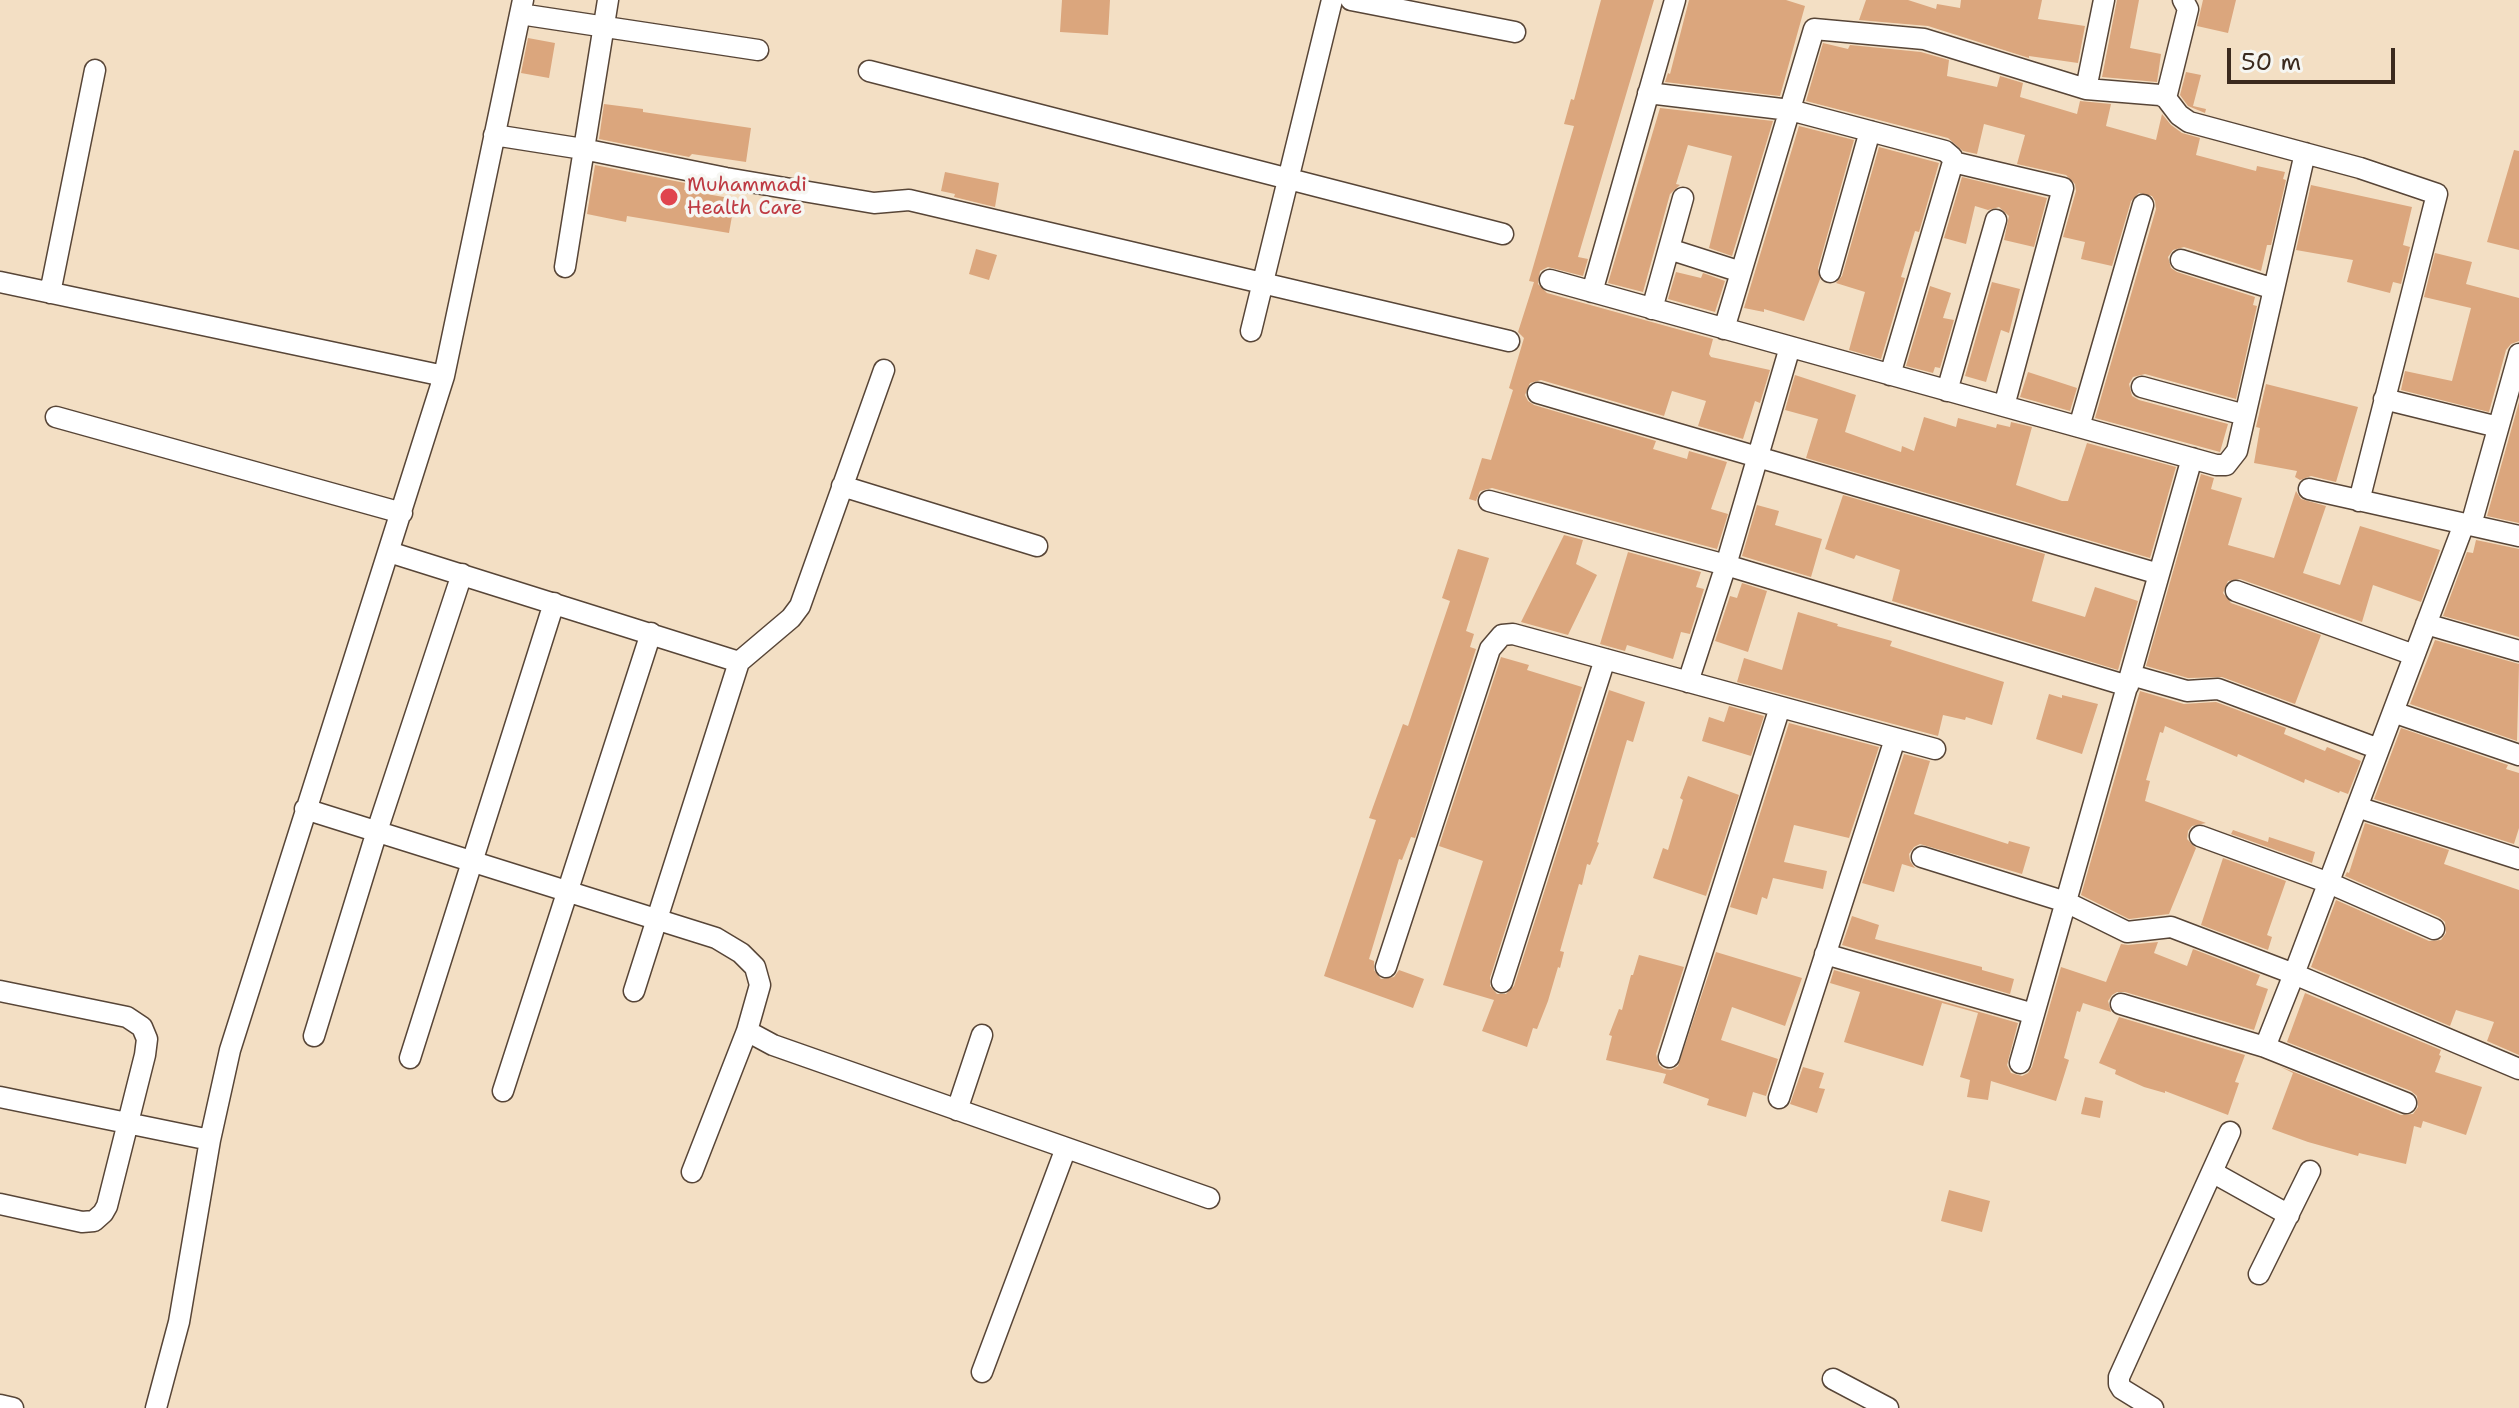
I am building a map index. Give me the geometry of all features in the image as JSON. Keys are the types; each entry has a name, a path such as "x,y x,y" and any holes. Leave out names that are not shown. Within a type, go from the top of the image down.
{"street":[{"path":"565,267 608,0"},
{"path":"1251,331 1332,0"},
{"path":"1351,0 1515,32"},
{"path":"1592,292 1675,0"},
{"path":"2086,89 2104,0"},
{"path":"2166,98 2188,9 2183,0"},
{"path":"156,1408 179,1322 210,1140 230,1050 444,376 522,7 604,27 758,50"},
{"path":"1724,329 1814,29 1924,39 2086,89 2153,93 2166,98 2174,111 2189,122 2360,168 2437,194 2359,501"},
{"path":"50,293 95,70"},
{"path":"869,71 1503,234"},
{"path":"1648,93 1790,110 1945,151 1952,157 1890,375"},
{"path":"1830,272 1870,131"},
{"path":"494,135 874,203 909,200 1509,341"},
{"path":"1550,280 2216,465 2226,465 2237,451 2305,153"},
{"path":"1953,162 2063,188 2004,406"},
{"path":"1652,309 1683,198"},
{"path":"2079,427 2143,205"},
{"path":"1947,391 1996,220"},
{"path":"1669,249 1741,272"},
{"path":"2181,260 2274,289"},
{"path":"0,282 444,376"},
{"path":"1688,682 1790,347"},
{"path":"2265,1047 2467,524 2519,354"},
{"path":"634,991 739,662 791,618 800,606 884,370"},
{"path":"2142,387 2245,415"},
{"path":"1538,393 2159,574"},
{"path":"2384,399 2498,427"},
{"path":"56,417 402,513"},
{"path":"2020,1063 2192,458"},
{"path":"842,486 1037,546"},
{"path":"2309,489 2519,536"},
{"path":"1489,501 2130,680 2187,691 2218,689 2379,749"},
{"path":"389,552 739,662"},
{"path":"314,1036 377,831 462,574"},
{"path":"2236,591 2414,655"},
{"path":"410,1058 554,603"},
{"path":"2426,624 2519,651"},
{"path":"503,1091 651,633"},
{"path":"1386,967 1490,649 1502,635 1513,634 1935,749"},
{"path":"1502,982 1605,659"},
{"path":"1669,1057 1780,707"},
{"path":"2393,712 2519,755"},
{"path":"1779,1098 1895,739"},
{"path":"2357,807 2519,859"},
{"path":"305,809 716,938 741,953 755,967 760,985 747,1031 692,1172"},
{"path":"2200,836 2329,883 2434,929"},
{"path":"1922,857 2066,902 2127,932 2171,927 2294,974 2519,1069"},
{"path":"1825,954 2034,1014"},
{"path":"0,991 127,1017 142,1027 147,1039 107,1206 94,1221 68,1220 0,1204"},
{"path":"2121,1004 2265,1047 2406,1103"},
{"path":"747,1031 798,1055 1209,1198"},
{"path":"957,1110 982,1035"},
{"path":"0,1097 210,1140"},
{"path":"2153,1408 2122,1389 2119,1377 2230,1132"},
{"path":"982,1372 1066,1148"},
{"path":"2259,1274 2310,1171"},
{"path":"2212,1172 2289,1215"},
{"path":"1833,1379 1888,1408"},
{"path":"0,1405 13,1408"}],"building":[{"path":"1062,0 1110,0 1108,35 1060,32"},
{"path":"1601,0 1654,0 1578,257 1588,259 1583,276 1548,267 1540,271 1538,284 1547,293 1713,339 1711,357 1770,370 1760,403 1755,401 1743,439 1698,426 1706,401 1672,391 1664,416 1541,380 1530,383 1525,395 1534,405 1656,441 1653,449 1687,459 1689,451 1727,462 1711,509 1728,514 1717,549 1492,488 1480,491 1476,501 1469,499 1482,458 1491,460 1513,390 1509,388 1524,338 1518,332 1534,282 1529,281 1574,126 1564,124 1571,99 1574,100"},
{"path":"1689,0 1786,0 1805,6 1780,96 1665,82 1670,74"},
{"path":"1866,0 1908,0 1936,9 1937,4 1960,8 1961,0 2042,0 2038,19 2085,26 2078,63 2029,58 1928,26 1859,20"},
{"path":"2117,0 2139,0 2130,48 2161,54 2157,82 2102,77"},
{"path":"2203,0 2236,0 2228,33 2197,26"},
{"path":"528,38 555,43 549,78 521,73"},
{"path":"1823,43 1848,49 1850,45 1921,52 1949,60 1947,76 1997,87 2000,76 2023,83 2020,97 2077,114 2080,101 2111,104 2106,126 2156,140 2162,114 2182,133 2200,138 2196,155 2256,171 2257,166 2285,172 2283,179 2286,180 2271,245 2267,245 2261,271 2184,247 2173,250 2168,257 2171,268 2177,272 2255,297 2253,305 2257,306 2236,399 2145,374 2133,377 2129,384 2132,396 2139,400 2228,424 2220,452 2095,418 2156,209 2152,196 2139,193 2131,201 2112,266 2081,259 2085,242 2063,237 2076,191 2075,184 2066,175 2017,164 2025,135 1984,124 1977,154 1963,151 1948,138 1806,101"},
{"path":"2186,72 2201,75 2193,106 2206,109 2205,113 2188,106 2180,95"},
{"path":"604,104 751,128 746,162 692,154 689,157 599,139"},
{"path":"1660,108 1773,121 1732,256 1709,248 1732,156 1688,145 1676,184 1680,185 1670,194 1643,292 1608,283"},
{"path":"1799,126 1854,140 1818,268 1820,279 1804,321 1764,309 1764,312 1744,308"},
{"path":"1879,147 1939,163 1919,232 1915,231 1901,277 1905,278 1881,359 1849,350 1865,292 1836,283 1842,276"},
{"path":"2514,150 2519,151 2519,250 2487,242"},
{"path":"595,165 685,183 684,190 735,199 729,233 627,216 626,222 587,214"},
{"path":"945,172 999,183 995,207 941,191"},
{"path":"1962,177 2047,198 2034,247 2004,240 2009,216 1999,207 1988,210 1975,206 1966,244 1944,238"},
{"path":"2311,185 2412,207 2403,245 2410,247 2401,284 2393,282 2390,293 2347,282 2353,260 2296,250"},
{"path":"976,249 997,255 989,280 969,274"},
{"path":"2435,253 2472,262 2466,284 2519,298 2519,341 2506,350 2489,412 2401,390 2405,371 2452,381 2471,308 2424,297"},
{"path":"1676,272 1701,278 1703,273 1725,281 1715,312 1668,299"},
{"path":"1992,282 2020,289 2009,333 2001,330 1986,382 1965,376"},
{"path":"1930,286 1951,293 1943,318 1954,320 1940,368 1935,367 1933,373 1906,366"},
{"path":"2028,372 2077,388 2070,411 2020,397"},
{"path":"1795,375 1856,395 1845,432 1901,452 1902,446 1914,451 1924,417 1956,427 1958,418 1996,428 1997,424 2010,427 2011,422 2032,427 2016,485 2062,501 2068,501 2087,443 2176,467 2150,558 1806,458 1818,419 1785,410"},
{"path":"2266,384 2358,407 2336,482 2311,476 2300,480 2295,477 2297,471 2254,463 2260,428 2256,427"},
{"path":"2519,402 2519,523 2487,516"},
{"path":"2201,474 2214,478 2211,489 2242,498 2228,545 2274,558 2296,491 2301,499 2326,506 2303,573 2340,585 2360,526 2440,550 2421,602 2373,585 2362,622 2240,579 2228,581 2223,593 2231,603 2321,635 2295,704 2222,677 2188,678 2146,666"},
{"path":"1843,495 2045,554 2032,601 2085,617 2095,587 2138,601 2118,670 1892,601 1900,570 1856,555 1854,559 1825,549"},
{"path":"1757,505 1779,511 1775,525 1822,539 1811,577 1742,556"},
{"path":"1564,535 1583,540 1576,564 1597,575 1568,635 1521,622"},
{"path":"2476,540 2519,549 2519,637 2443,616 2467,552 2473,553"},
{"path":"1458,549 1489,558 1466,631 1474,634 1470,647 1476,649 1415,838 1411,837 1402,860 1399,859 1369,959 1374,961 1374,970 1381,979 1394,977 1399,970 1424,979 1413,1008 1324,976 1376,820 1369,818 1403,724 1408,726 1450,601 1442,598"},
{"path":"1628,552 1701,572 1696,587 1704,589 1690,634 1681,632 1673,659 1627,645 1625,651 1600,644"},
{"path":"1742,583 1767,591 1748,652 1715,641 1730,596 1737,598"},
{"path":"1798,612 1892,641 1890,646 2004,682 1992,725 1966,717 1965,720 1943,715 1938,736 1737,682 1744,658 1782,670"},
{"path":"2435,640 2519,664 2517,741 2410,704"},
{"path":"1501,657 1529,665 1527,670 1582,687 1490,978 1490,986 1497,994 1506,994 1514,986 1609,690 1645,702 1633,742 1627,740 1599,843 1590,865 1587,864 1582,885 1579,884 1560,951 1564,952 1560,968 1527,1047 1482,1031 1494,1000 1443,985 1483,861 1439,846"},
{"path":"2140,691 2184,704 2216,702 2286,728 2284,734 2325,751 2327,747 2361,761 2348,794 2305,779 2304,783 2165,726 2163,733 2160,732 2146,780 2150,781 2145,801 2206,823 2192,826 2188,831 2187,839 2196,848 2169,914 2129,919 2081,895"},
{"path":"2049,694 2098,704 2082,754 2036,739"},
{"path":"1729,706 1764,716 1751,756 1702,741 1709,717 1724,722"},
{"path":"1789,723 1879,747 1849,838 1794,825 1784,862 1827,871 1823,889 1773,878 1767,899 1762,897 1757,915 1730,907"},
{"path":"2401,728 2508,765 2506,769 2519,773 2519,828 2514,844 2374,799"},
{"path":"1904,754 1930,761 1914,814 2008,844 2009,841 2030,847 2022,874 1920,844 1909,854 1915,868 1902,864 1894,892 1862,883"},
{"path":"1688,776 1739,795 1706,896 1653,878 1663,848 1668,850"},
{"path":"2365,823 2449,850 2444,864 2519,890 2519,1055 2487,1041 2494,1022 2456,1010 2450,1026 2311,967 2336,900 2429,941 2441,940 2446,933 2445,922 2439,917 2345,876 2349,873"},
{"path":"2233,830 2268,842 2269,837 2315,852 2312,863 2231,834"},
{"path":"2223,858 2286,881 2267,935 2272,937 2268,950 2201,925"},
{"path":"1852,916 1879,925 1875,939 1982,967 1982,970 2014,979 2010,994 1842,945"},
{"path":"2158,942 2154,953 2187,966 2193,949 2260,975 2256,985 2268,989 2254,1030 2125,992 2112,995 2108,1001 2111,1012 2083,1003 2080,1012 2077,1011 2064,1058 2069,1060 2056,1101 1991,1081 1988,1100 1967,1097 1970,1080 1960,1077 1978,1013 1942,1003 1923,1066 1844,1042 1860,992 1830,983 1834,970 2018,1023 2007,1065 2011,1073 2022,1076 2032,1067 2061,967 2106,982 2121,944"},
{"path":"1716,952 1802,978 1785,1026 1732,1007 1721,1040 1778,1059 1766,1096 1753,1092 1746,1117 1707,1105 1709,1099 1663,1083 1666,1074 1606,1060 1612,1036 1609,1035 1619,1009 1622,1010 1639,955 1684,967 1656,1054 1659,1065 1664,1069 1671,1070 1678,1066"},
{"path":"2305,993 2441,1050 2435,1072 2482,1087 2466,1135 2423,1121 2421,1128 2414,1126 2406,1164 2359,1153 2358,1156 2272,1129 2293,1073 2279,1066 2401,1115 2413,1114 2418,1107 2417,1096 2411,1091 2287,1042"},
{"path":"2119,1017 2245,1055 2228,1115 2165,1091 2144,1087 2099,1063"},
{"path":"1803,1067 1824,1073 1819,1088 1825,1089 1817,1113 1790,1104"},
{"path":"2085,1097 2103,1101 2100,1118 2081,1114"},
{"path":"1949,1190 1990,1201 1982,1232 1941,1221"}],"place":[{"name":"Muhammadi Health Care","path":"669,197"}]}
